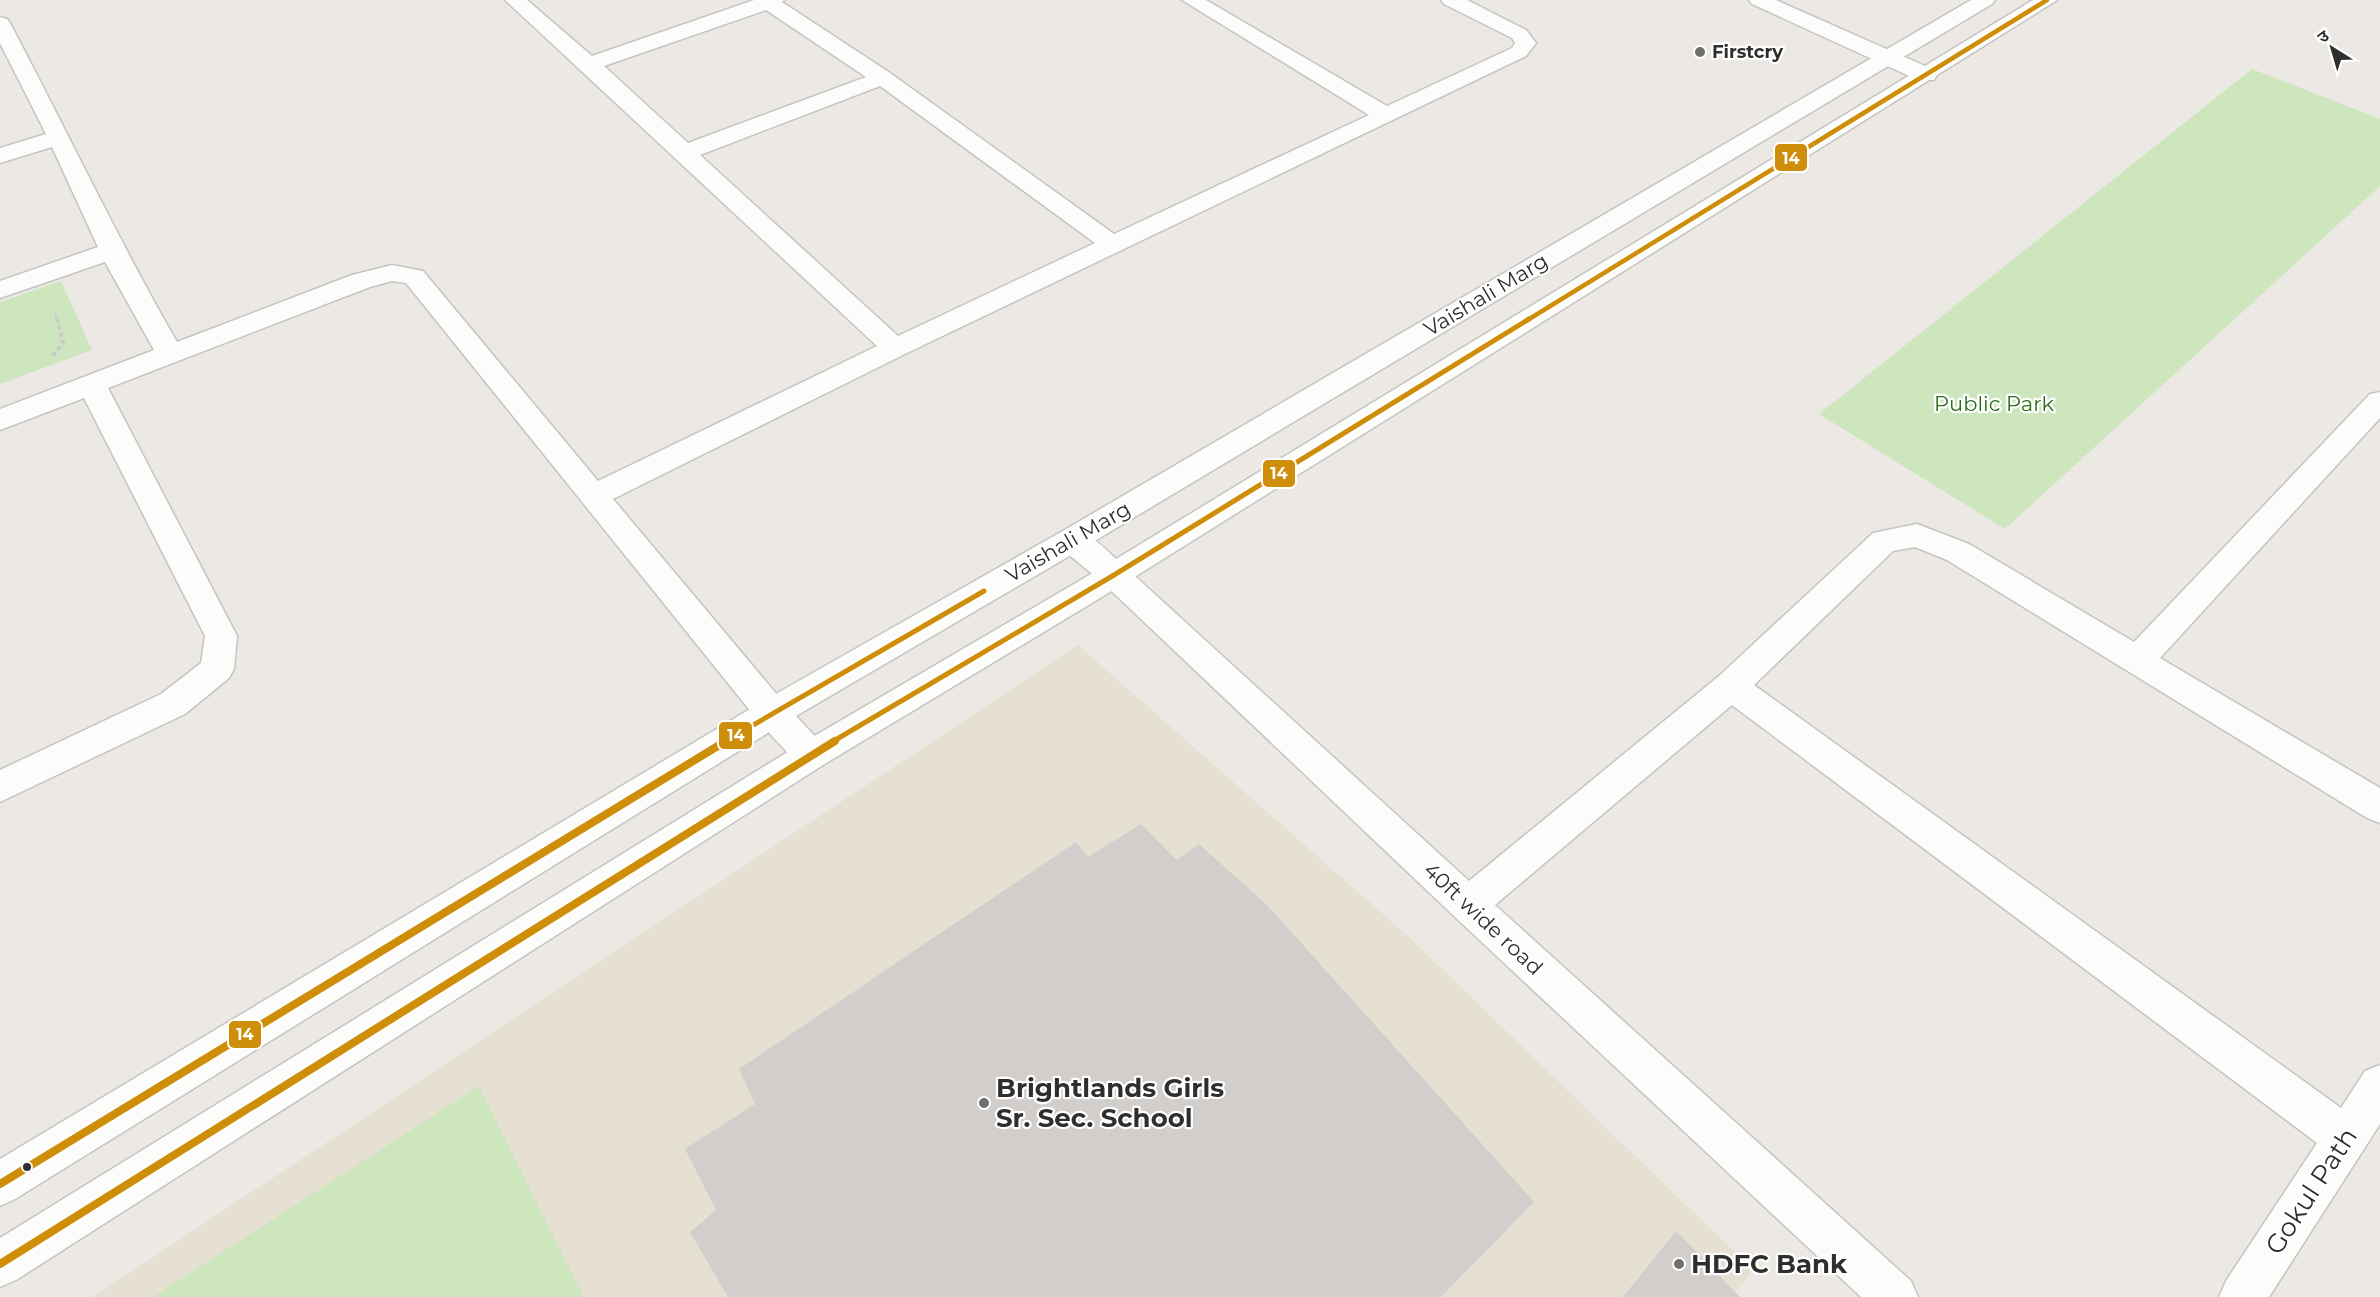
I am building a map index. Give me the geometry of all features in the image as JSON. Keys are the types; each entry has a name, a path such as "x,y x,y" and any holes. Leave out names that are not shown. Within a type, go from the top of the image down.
{"street":[{"path":"515,0 589,64 895,348"},
{"path":"1192,0 1384,114"},
{"path":"593,496 895,348 1384,114 1519,52 1526,43 1520,34 1451,0"},
{"path":"1759,0 1926,75"},
{"name":"Vaishali Marg","path":"0,1184 772,713 1072,540 1985,0"},
{"name":"Vaishali Marg","path":"0,1264 810,755 1114,575 2048,0"},
{"path":"589,64 771,1 1113,245"},
{"path":"2,31 59,137 112,251 170,354"},
{"path":"684,153 882,78"},
{"path":"0,156 59,137"},
{"path":"0,290 112,251"},
{"path":"0,420 361,281 392,273 414,277 772,713 810,755"},
{"path":"0,787 173,704 217,669 221,636 92,385"},
{"path":"2137,661 2380,401"},
{"path":"1468,905 1731,686 1884,541 1917,535 1958,552 2380,807"},
{"name":"40ft wide road","path":"1072,540 1114,575 1468,905 1895,1297"},
{"path":"1731,686 2346,1138"},
{"name":"Gokul Path","path":"2242,1297 2380,1086"}],"path":[{"path":"51,358 63,343 53,305"}],"shaded area":[{"name":"Brightlands Girls Sr. Sec. School","path":"1078,645 1409,937 1753,1270 1731,1297 93,1297"}],"green space":[{"name":"Public Park","path":"2252,69 2380,119 2380,186 2005,529 1819,414"},
{"path":"61,281 92,350 0,384 0,302"},
{"path":"479,1086 584,1297 153,1297"}],"building":[{"path":"1141,824 1176,860 1199,844 1267,905 1534,1202 1441,1297 728,1297 690,1232 716,1210 685,1149 755,1104 739,1069 1076,842 1088,857"},
{"name":"HDFC Bank","path":"1676,1231 1740,1297 1623,1297"}],"transit line":[{"name":"14","path":"0,1264 811,755 1114,575 2047,0"},
{"name":"14","path":"0,1184 772,713 984,591"}],"place":[{"name":"Firstcry","path":"1700,52"},
{"name":"Brightlands Girls Sr. Sec. School","path":"984,1103"},
{"name":"HDFC Bank","path":"1679,1264"}]}
